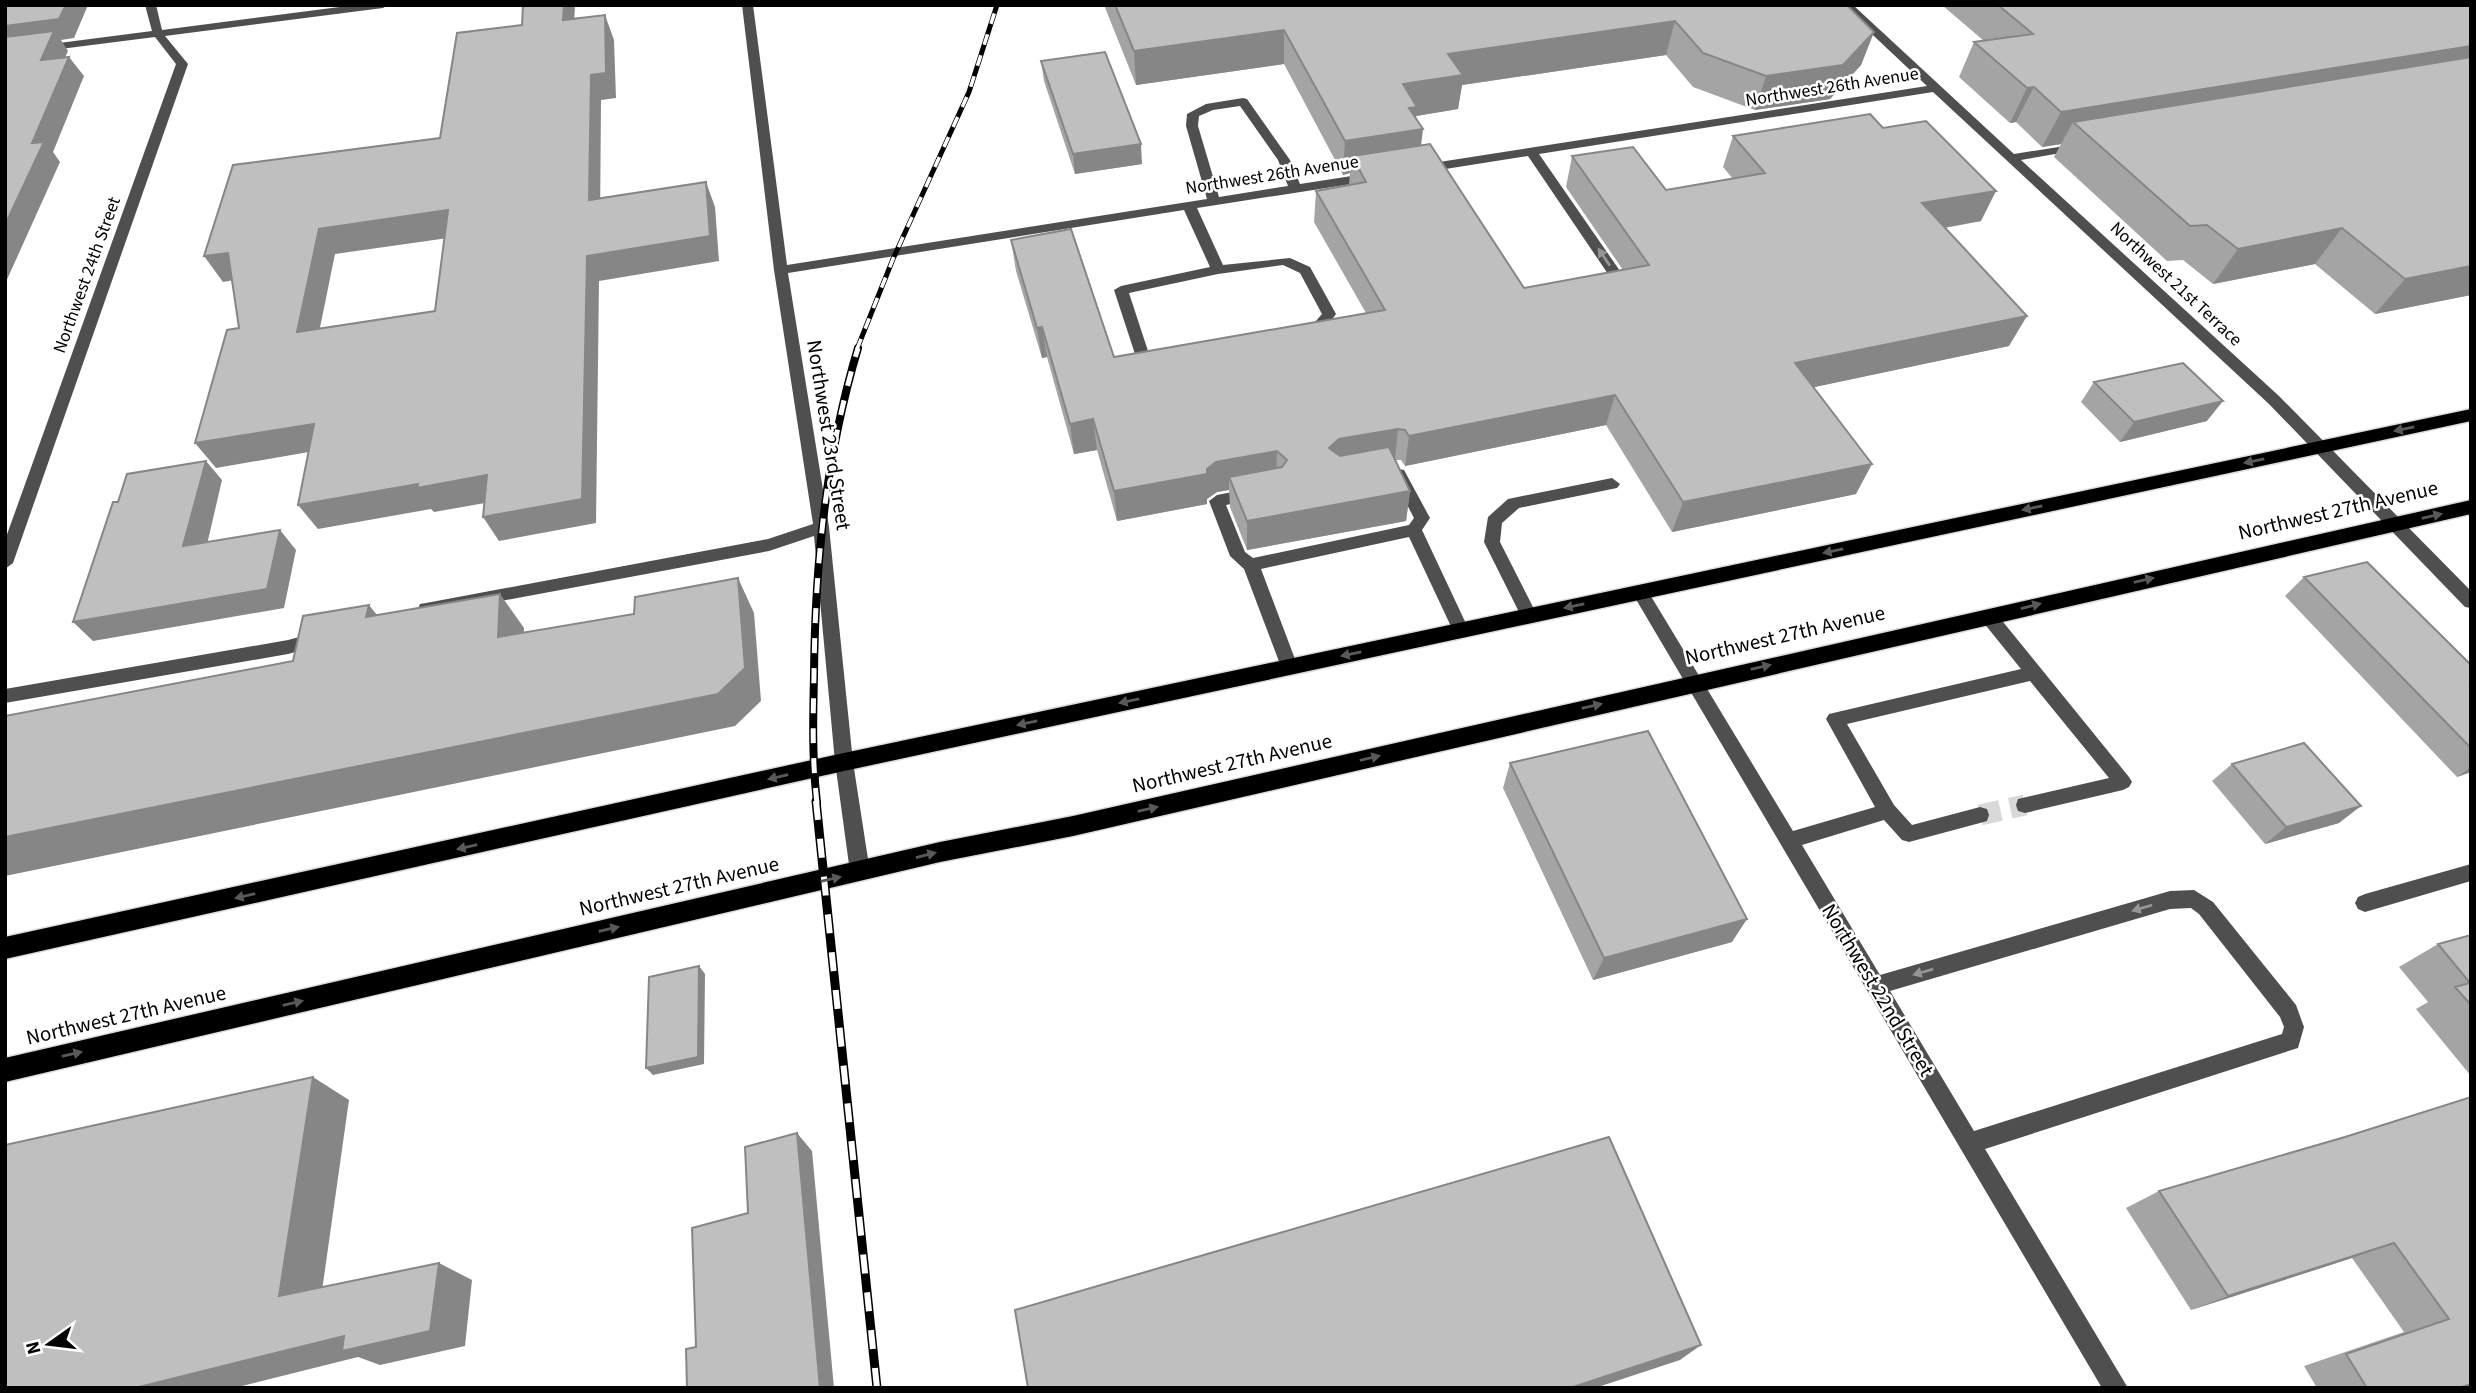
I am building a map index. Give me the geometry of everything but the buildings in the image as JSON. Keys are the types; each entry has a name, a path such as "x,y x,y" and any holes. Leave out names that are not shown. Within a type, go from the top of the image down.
{"highway":[{"path":"5,948 844,762 2471,415"},
{"name":"Northwest 27th Avenue","path":"5,1070 860,872 2471,507"}],"street":[{"name":"Northwest 24th Street","path":"5,563 182,64 158,34 150,5"},
{"path":"5,53 383,5"},
{"name":"Northwest 23rd Street","path":"747,5 781,270 821,527 844,762 860,872"},
{"name":"Northwest 21st Terrace","path":"1846,5 2321,447 2393,525 2471,602"},
{"name":"Northwest 26th Avenue","path":"1410,171 1439,172 1532,152 1935,88"},
{"path":"1214,201 1192,126 1193,114 1210,107 1243,102 1284,160 1295,189"},
{"path":"2011,158 2092,144"},
{"path":"1532,152 1613,271 1617,287 1600,293"},
{"name":"Northwest 26th Avenue","path":"781,270 1384,175"},
{"path":"1189,206 1218,270"},
{"path":"1170,352 1143,357 1121,290 1218,270 1285,261 1305,270 1329,314 1320,326 1293,331"},
{"path":"1383,469 1395,467 1422,518 1414,530"},
{"path":"1529,615 1492,542 1494,521 1514,503 1612,484"},
{"path":"1258,497 1217,501 1238,556 1251,565 1289,667"},
{"path":"409,614 450,602 769,545 821,527"},
{"path":"1251,565 1275,553 1384,531 1414,530"},
{"path":"1414,530 1461,630"},
{"name":"Northwest 22nd Street","path":"1640,592 2116,1388"},
{"path":"1989,617 2123,782 2025,805"},
{"path":"5,696 288,647 328,636"},
{"path":"1980,815 1909,834 1887,811 1835,719 2034,673"},
{"path":"1789,841 1887,811"},
{"path":"2365,902 2471,872"},
{"path":"1875,986 2170,900 2194,899 2206,908 2289,1012 2294,1027 2291,1041 1970,1143"}],"tunnel":[{"path":"1980,815 2025,805"}],"railway":[{"path":"857,349 893,259 969,92 997,5"},
{"path":"817,803 813,707 820,551 830,469 858,348"},
{"path":"816,801 877,1388"}]}
